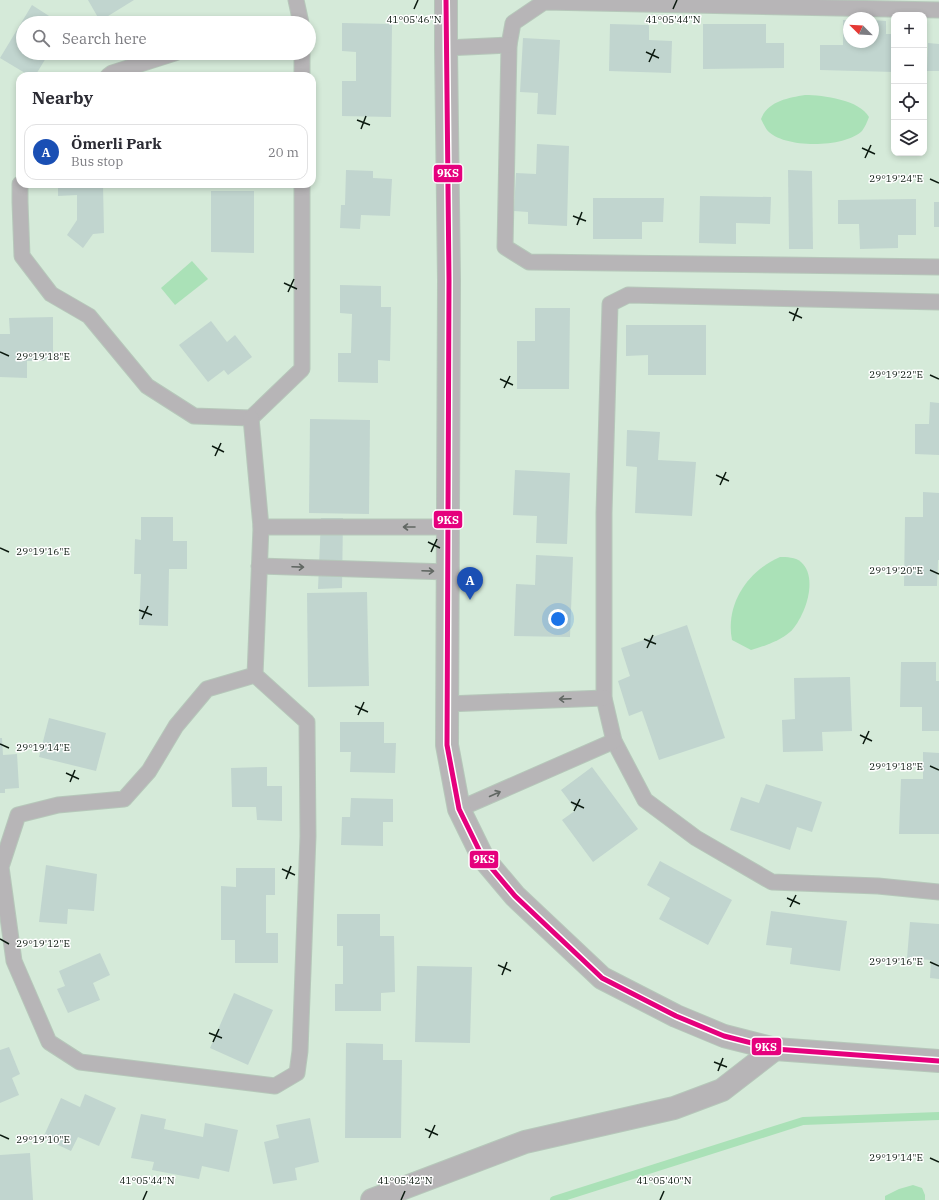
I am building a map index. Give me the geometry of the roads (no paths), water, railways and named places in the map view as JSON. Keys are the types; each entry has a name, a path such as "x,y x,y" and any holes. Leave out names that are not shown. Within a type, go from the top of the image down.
{"street":[{"path":"446,0 449,280 447,745 459,809 483,858 515,896 602,978 676,1016 717,1033 775,1048 939,1061"},
{"path":"372,1200 525,1142 674,1108 722,1090 775,1048"}],"lane":[{"path":"296,0 299,16"},
{"path":"939,10 544,2 513,23 509,45 505,247 529,262 939,267"},
{"path":"446,48 509,45"},
{"path":"115,72 153,60"},
{"path":"302,60 302,72"},
{"path":"20,188 22,256 51,294 89,316 148,386 194,416 251,418 302,369 302,188"},
{"path":"939,302 628,295 610,304 604,512 604,698 614,742 644,800 696,838 772,882 878,886 939,892"},
{"path":"251,418 261,527 255,675 306,722 308,836 300,1051 297,1073 275,1086 80,1062 49,1042 14,961 1,867 18,815 58,805 124,798 149,771 176,726 207,690 255,675"},
{"path":"261,527 448,527"},
{"path":"259,566 448,572"},
{"path":"447,704 604,698"},
{"path":"459,809 614,742"}],"waterway":[{"path":"554,1200 803,1121 939,1116"}],"place":[{"name":"Ömerli Park","path":"470,600"}]}
